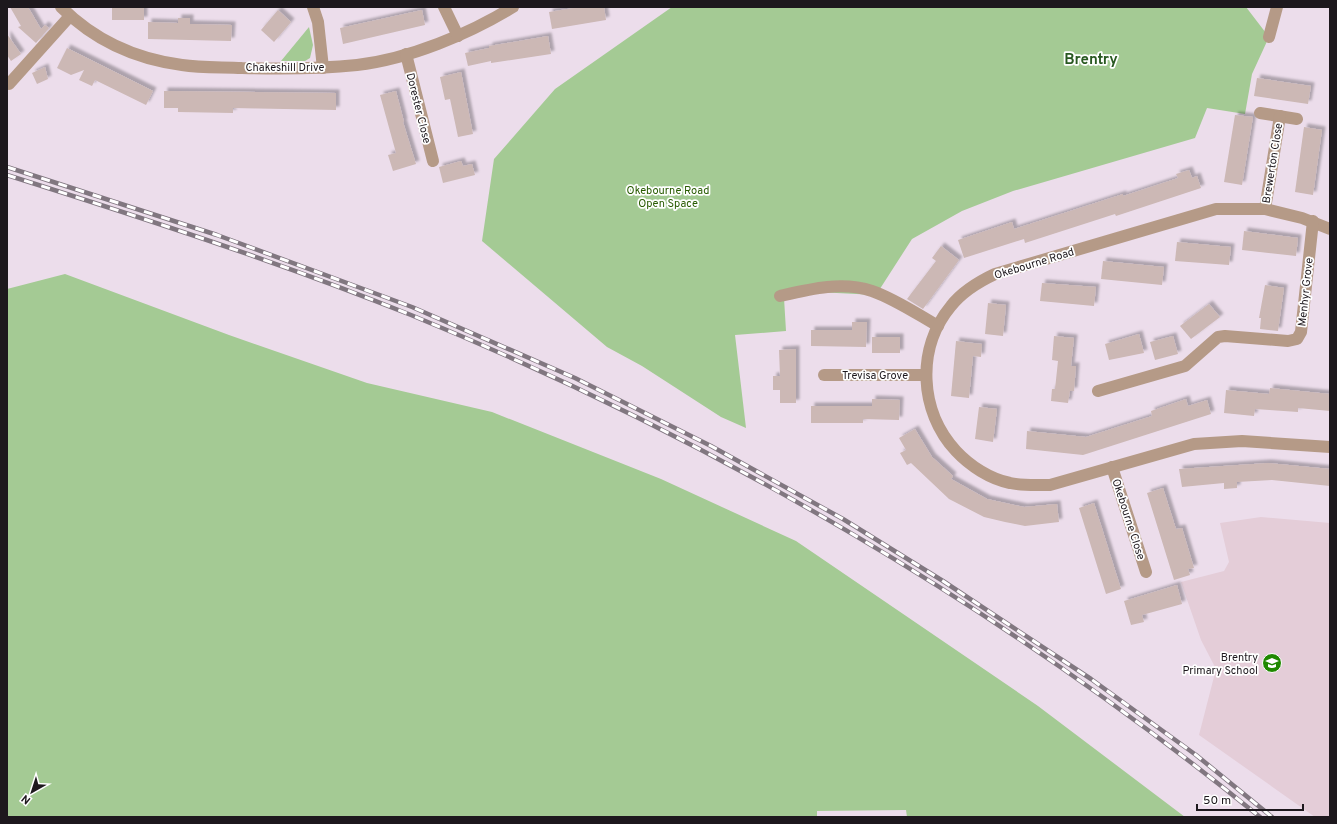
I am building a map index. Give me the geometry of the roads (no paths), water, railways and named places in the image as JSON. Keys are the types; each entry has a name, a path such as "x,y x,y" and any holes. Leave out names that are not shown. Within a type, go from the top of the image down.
{"street":[{"name":"Chakeshill Drive","path":"61,7 70,16 110,44 135,55 158,61 190,66 273,69 323,68 359,65 406,54 458,36 513,7"},
{"path":"313,7 318,22 323,68"},
{"path":"444,7 458,36"},
{"path":"1269,37 1276,7"},
{"path":"7,82 9,84 70,16"},
{"name":"Dorester Close","path":"406,54 433,161"},
{"name":"Brewerton Close","path":"1260,113 1297,119"},
{"name":"Brewerton Close","path":"1265,209 1280,116"},
{"name":"Okebourne Road","path":"1330,229 1313,221 1265,209 1216,209 1197,213 995,274 977,282 951,305 938,326 933,338 925,375 931,406 941,431 960,454 972,465 991,476 1010,483 1030,485 1050,484 1194,444 1242,441 1330,447"},
{"name":"Menhyr Grove","path":"1098,391 1185,366 1218,337 1225,336 1288,341 1297,339 1301,332 1313,221"},
{"path":"780,296 832,286 871,290 938,326"},
{"name":"Trevisa Grove","path":"824,375 925,375"},
{"name":"Okebourne Close","path":"1112,467 1146,572"}],"railway":[{"path":"7,167 217,235 412,307 575,378 711,446 843,519 943,581 1091,679 1196,755 1272,817"},
{"path":"7,175 210,241 411,315 525,364 636,417 746,474 854,535 959,600 1062,668 1163,741 1260,817"}],"place":[{"name":"Brentry Primary School","path":"1272,663"}],"district":[{"name":"Brentry","path":"1091,59"}],"park label":[{"name":"Okebourne Road Open Space","path":"668,196"}]}
